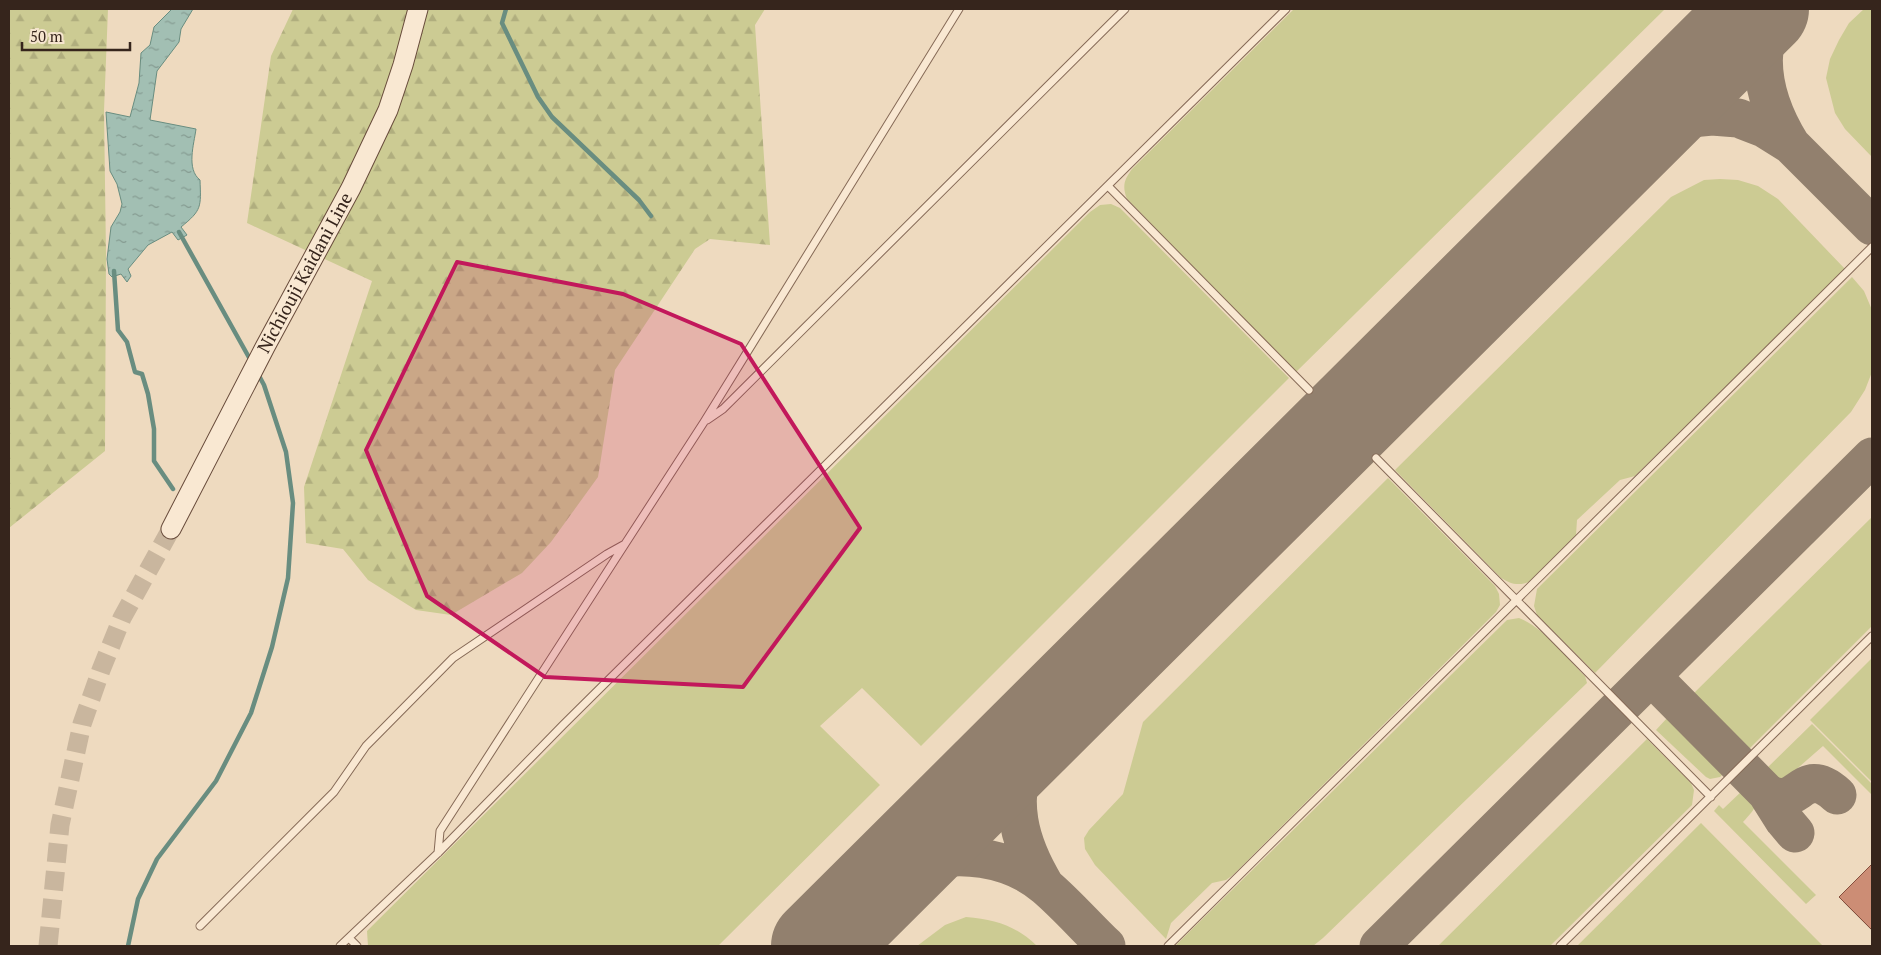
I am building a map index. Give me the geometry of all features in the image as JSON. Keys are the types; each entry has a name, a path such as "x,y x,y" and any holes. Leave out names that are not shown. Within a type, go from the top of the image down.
{"main road":[{"name":"Nichiouji Kaidani Line","path":"171,529 265,347 351,188 388,110 414,28 418,9"}],"lane":[{"path":"438,853 440,831 704,422 959,9"},
{"path":"704,422 723,408 1125,9"},
{"path":"340,946 438,853 570,718 1286,9"},
{"path":"1108,186 1309,390"},
{"path":"1168,946 1872,248"},
{"path":"1376,458 1516,602 1711,797"},
{"path":"200,926 334,792 366,746 453,658 607,554 626,544"},
{"path":"1560,946 1872,636"},
{"path":"349,938 357,946"}],"highlighted area":[{"path":"457,262 623,294 741,344 860,528 743,687 545,677 427,596 366,450"}],"green space":[{"path":"9,9 108,9 104,111 106,254 105,451 9,528"},
{"path":"293,9 765,9 755,25 770,245 710,239 695,249 615,370 598,477 551,542 522,573 451,615 416,610 368,580 343,549 306,543 304,487 372,281 247,223 271,56"},
{"path":"1294,9 1665,9 1296,372 1127,199 1124,187 1127,176 1132,169"},
{"path":"1864,9 1872,9 1872,157 1845,129 1835,113 1826,78 1830,59 1839,40 1849,23"},
{"path":"1704,180 1738,180 1758,186 1778,199 1845,269 1635,476 1620,480 1577,520 1576,535 1529,582 1511,583 1501,578 1395,470 1671,197"},
{"path":"1111,204 1120,208 1289,378 921,746 862,688 820,726 880,785 718,946 368,946 367,931 1090,212 1100,205"},
{"path":"1852,277 1864,291 1872,310 1872,372 1865,390 1851,412 1595,673 1537,615 1534,606 1537,589"},
{"path":"1388,478 1495,586 1499,594 1500,605 1496,612 1233,875 1226,880 1212,883 1171,923 1166,939 1095,865 1085,849 1084,838 1089,830 1123,794 1143,722"},
{"path":"1872,517 1872,626 1747,751 1692,695"},
{"path":"1519,618 1537,628 1554,643 1585,676 1587,683 1323,938 1313,946 1175,946 1507,620"},
{"path":"1872,658 1872,782 1810,720"},
{"path":"1668,717 1725,772 1720,777 1710,779 1706,777 1656,730"},
{"path":"1812,724 1872,784 1872,795 1823,746 1783,781 1774,778 1765,770"},
{"path":"1647,739 1691,783 1694,790 1692,805 1550,946 1438,946"},
{"path":"1743,790 1752,799 1755,806 1743,822 1816,895 1806,904 1714,811 1719,805 1723,809"},
{"path":"1701,823 1823,946 1577,946"},
{"path":"966,917 996,922 1013,928 1037,946 917,946 945,925"}],"water":[{"path":"172,9 193,9 181,29 179,42 157,71 150,120 196,129 192,163 193,170 200,180 200,202 197,212 181,227 187,235 178,240 172,232 148,245 128,269 131,276 127,282 121,274 112,277 109,274 107,259 111,227 120,212 122,204 117,184 110,171 106,112 130,117 139,83 141,53 150,45 154,27"}],"building":[{"path":"1872,864 1872,930 1839,897"}],"waterway":[{"path":"506,9 502,23 538,97 552,117 639,200 651,216"},
{"path":"179,232 251,361"},
{"path":"114,271 118,330 127,342 135,372 142,374 148,394 154,429 154,461 173,489"},
{"path":"128,946 138,899 157,859 216,781 251,713 272,647 288,578 293,503 286,452 264,385 257,372"}],"taxiway":[{"path":"1776,9 1769,26 1763,61 1768,96 1791,145"},
{"path":"1619,150 1660,125 1680,119 1712,116 1738,118 1764,128 1791,145 1872,226"},
{"path":"1379,946 1872,457"},
{"path":"1652,677 1767,793 1778,797 1787,797 1808,785 1816,783 1825,786 1837,795"},
{"path":"1045,886 1028,854 1023,837 1017,804 1018,787 1031,744 1064,701"},
{"path":"1767,793 1784,820 1795,833"},
{"path":"872,893 907,869 929,861 947,857 965,857 1000,862 1032,877 1046,887 1106,946"}],"runway":[{"path":"819,946 1761,9"}],"tunnel":[{"path":"48,946 60,825 82,724 122,618 171,529"}]}
